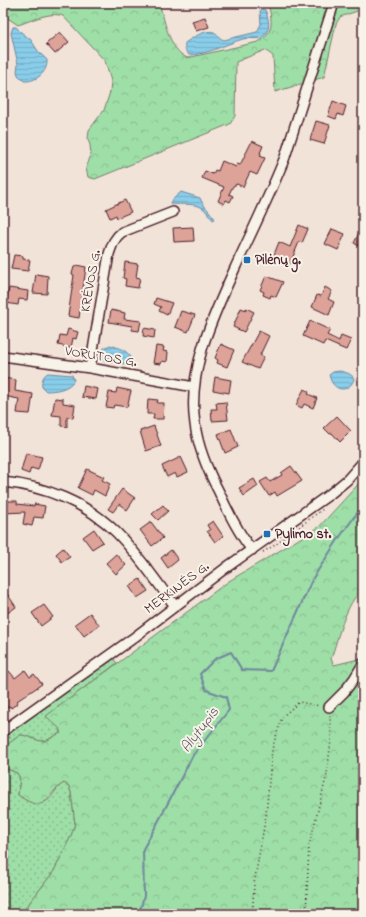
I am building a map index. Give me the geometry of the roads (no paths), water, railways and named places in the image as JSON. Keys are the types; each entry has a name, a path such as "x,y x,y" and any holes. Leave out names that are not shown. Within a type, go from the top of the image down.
{"street":[{"path":"252,550 227,509 214,484 200,448 194,424 194,387 199,360 212,320 276,181 285,157 334,3"},
{"name":"KRĖVOS G.","path":"90,368 108,254 112,243 122,232 172,212"},
{"name":"VORUTOS G.","path":"3,356 90,368 194,387"},
{"name":"MERKINĖS G.","path":"3,731 132,639 175,606 330,494 347,480 363,462"},
{"path":"3,482 30,486 53,493 90,511 105,522 128,545 175,606"},
{"path":"329,707 344,692 363,664"}],"water":[{"path":"262,9 265,10 269,24 268,31 264,36 257,39 243,39 196,55 189,55 186,51 185,43 199,34 210,31 214,32 224,40 257,32 261,24 260,11"},
{"path":"13,27 16,27 31,40 38,51 47,60 46,68 37,78 33,80 24,81 18,75 18,64 11,33"},
{"path":"181,192 200,198 215,219 213,220 202,207 189,204 171,204 171,201"},
{"path":"110,345 127,352 133,361 131,365 103,360 101,357 104,348"},
{"path":"340,371 350,374 354,379 353,382 345,389 336,387 329,375 333,372"},
{"path":"48,373 72,375 74,380 69,386 58,390 46,391 42,387 42,383 44,377"}],"waterway":[{"name":"Alytupis","path":"139,914 144,896 143,849 193,755 229,710 226,697 206,690 200,674 215,659 231,652 242,670 271,671 313,578 363,505"}],"place":[{"name":"Pilėnų g.","path":"247,260"},
{"name":"Pylimo st.","path":"267,534"}]}
